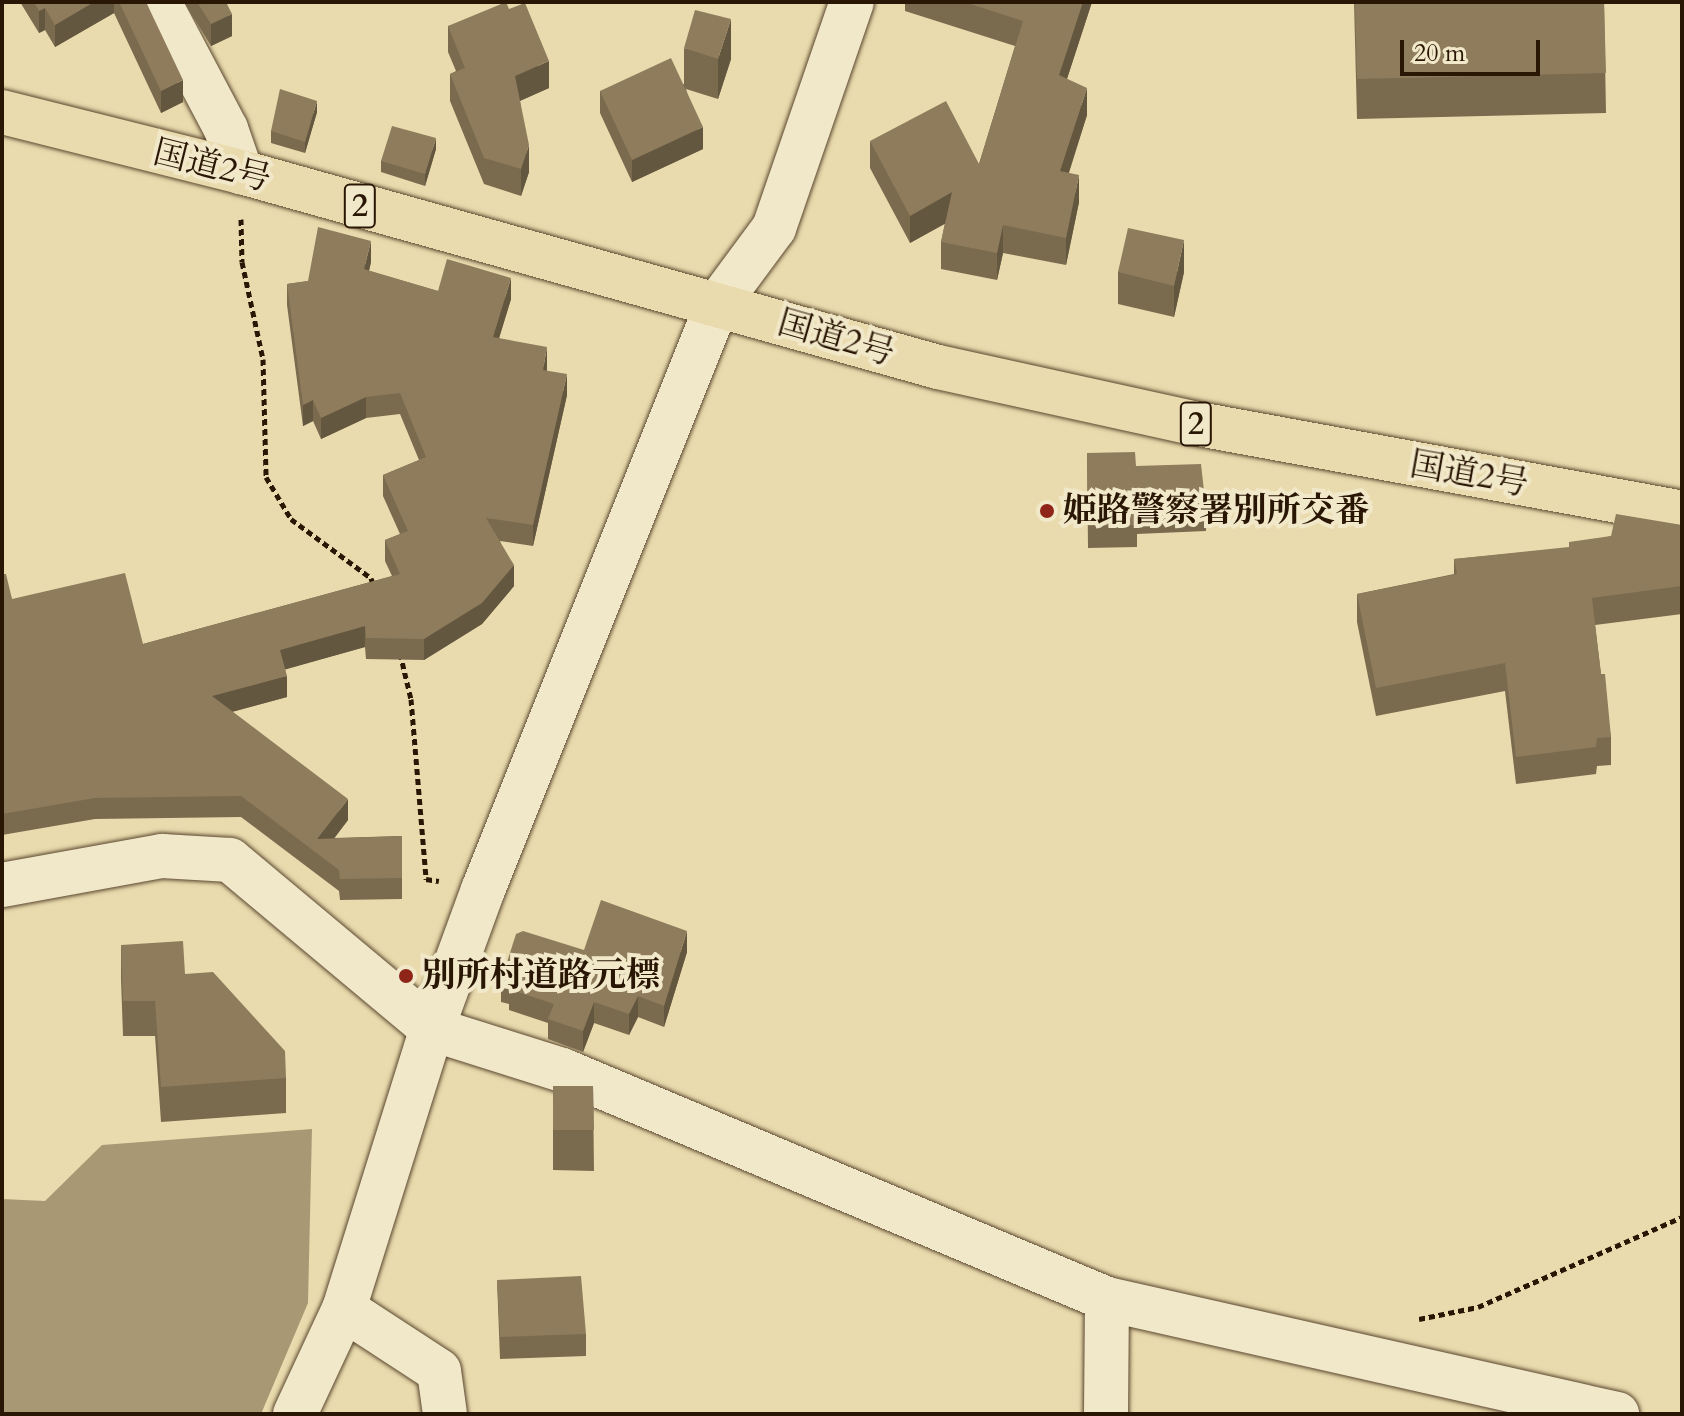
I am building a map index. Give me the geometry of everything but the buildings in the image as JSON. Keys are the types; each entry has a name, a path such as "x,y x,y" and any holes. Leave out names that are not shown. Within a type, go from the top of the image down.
{"highway":[{"name":"国道2号","path":"2,112 241,172 938,367 1086,401 1682,513"}],"street":[{"path":"159,2 226,129 241,172"},
{"path":"295,1414 344,1309 432,1029 483,890 717,305 774,228 852,2"},
{"path":"2,885 162,856 230,860 432,1029 562,1070 1107,1299 1345,1349 1617,1414"},
{"path":"1106,1414 1107,1299"},
{"path":"344,1309 439,1371 445,1414"}],"path":[{"path":"241,172 242,262 263,359 266,477 291,519 371,578 376,592"},
{"path":"398,646 411,699 426,879 483,890"},
{"path":"1345,1349 1357,1332 1478,1307 1682,1217"}],"shaded area":[{"path":"312,1129 308,1303 261,1414 2,1414 2,1199 45,1201 102,1145"}],"place":[{"name":"姫路警察署別所交番","path":"1047,511"},
{"name":"別所村道路元標","path":"406,976"}]}
